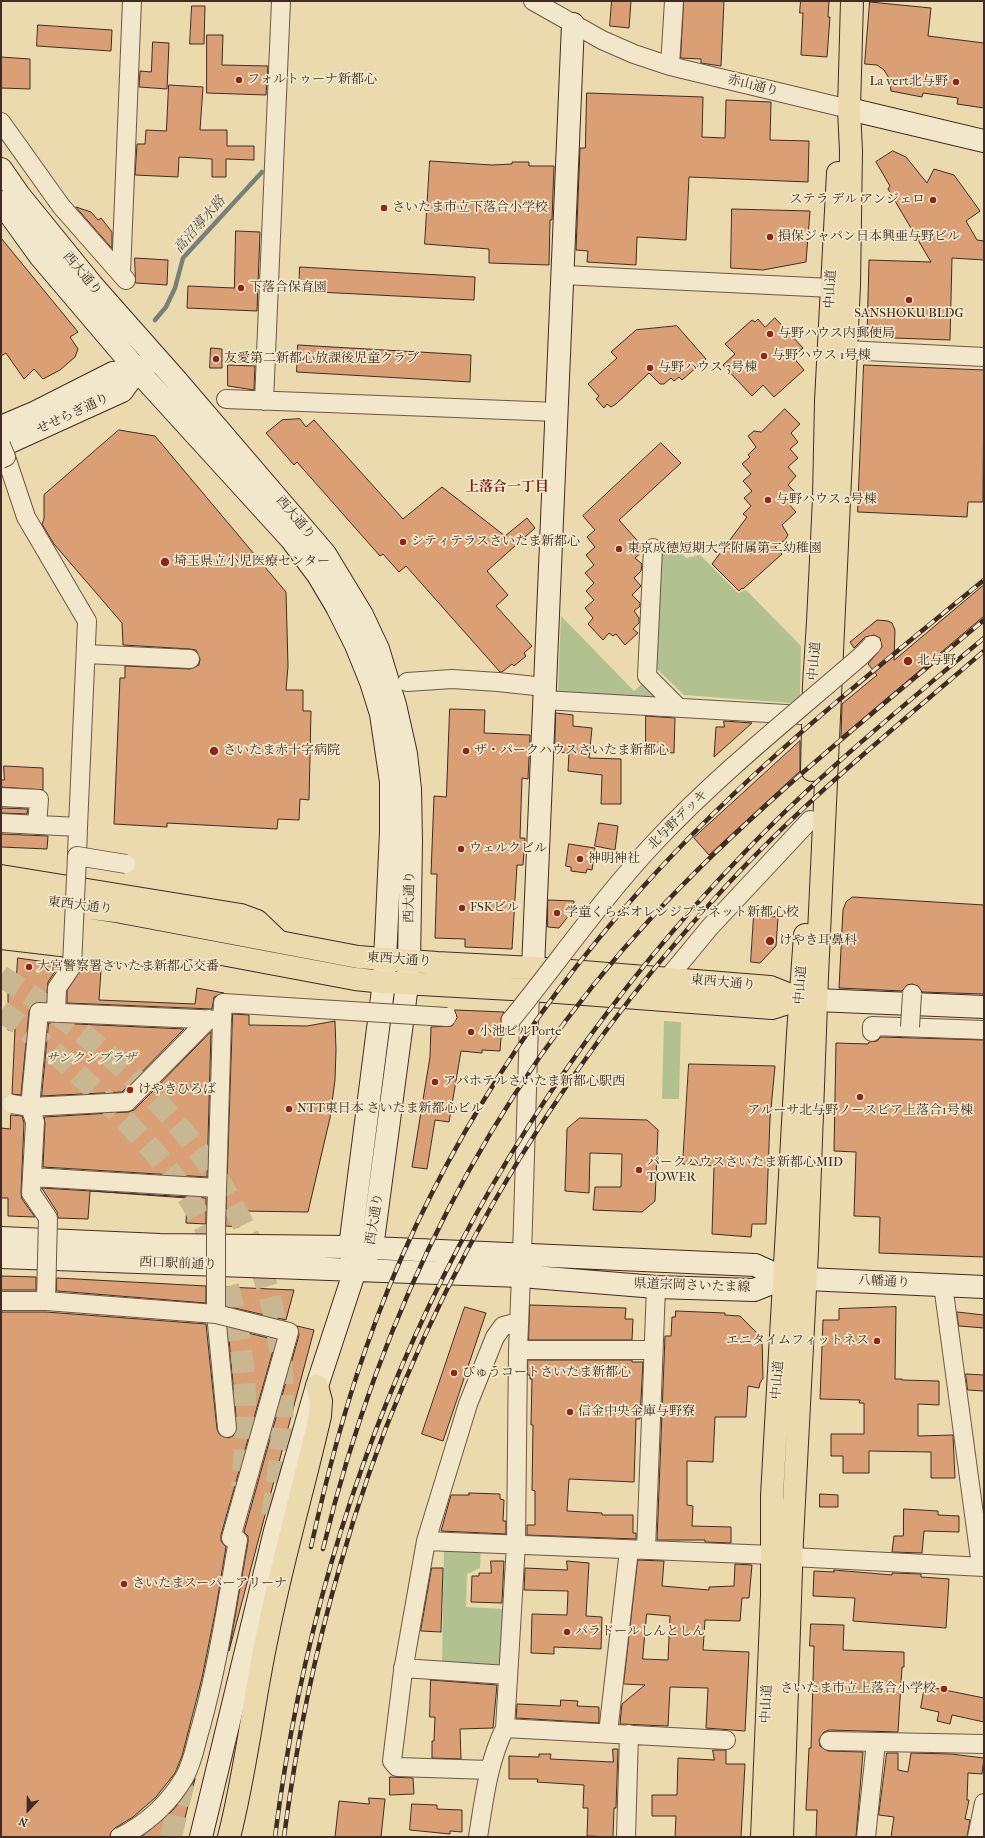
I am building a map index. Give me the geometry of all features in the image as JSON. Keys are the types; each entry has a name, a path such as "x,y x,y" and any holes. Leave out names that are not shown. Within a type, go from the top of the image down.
{"main road":[{"name":"中山道","path":"762,1837 772,1595 782,1556 772,1496 784,1278 808,1000 822,716 846,350 851,151 848,109 852,1"},
{"name":"中山道","path":"782,1837 782,1556 805,1278 808,888 810,820 822,716 814,684 835,207 840,147 848,109"},
{"path":"1,876 132,896 205,910 241,914 257,921 279,942"},
{"name":"東西大通り","path":"1,897 116,911 358,957 409,962 533,968 770,987 808,1000"},
{"name":"東西大通り","path":"1,917 115,934 355,979 407,985 530,990 772,1008 808,1000"},
{"path":"1,938 195,960 257,960"},
{"path":"229,1837 242,1777 275,1596 320,1416 321,1401 317,1386"}],"street":[{"path":"1,122 61,206 125,279 132,1"},
{"path":"264,401 281,1"},
{"name":"赤山通り","path":"533,1 573,24 634,54 670,66 984,141"},
{"path":"670,66 674,1"},
{"path":"533,968 540,693 557,412 573,24"},
{"name":"西大通り","path":"1,169 46,230 92,286 157,358 325,554 362,615 378,649 400,725 410,789 412,842 409,962 372,1248 355,1270"},
{"name":"西大通り","path":"1,202 40,256 137,370 291,539 318,576 337,608 356,645 371,682 381,714 391,782 386,960 350,1248 355,1270"},
{"path":"563,275 832,288"},
{"path":"846,350 984,357"},
{"name":"せせらぎ通り","path":"2,452 122,391 137,370 157,358"},
{"name":"せせらぎ通り","path":"1,427 36,412 113,373 137,370"},
{"path":"226,399 557,412"},
{"path":"2,452 26,517 87,621 72,966 57,988 56,1013"},
{"path":"653,548 647,676 678,708"},
{"name":"北与野デッキ","path":"511,1020 603,902 655,842 722,777 872,645"},
{"path":"86,654 190,659"},
{"path":"407,682 452,679 498,682 540,693 678,708 822,716"},
{"path":"1,797 42,796 37,825"},
{"path":"666,979 710,927 810,820"},
{"path":"1,823 78,827"},
{"path":"77,856 126,864"},
{"path":"478,1837 490,1770 498,1742 504,1728 516,1544 518,1350 530,990"},
{"path":"910,1027 912,994"},
{"path":"808,1000 984,1007"},
{"path":"1,1104 30,1106 127,1102 216,1019 223,1003 447,1017"},
{"path":"46,1301 48,1218 31,1193 35,1122 30,1106 39,1012 216,1019"},
{"path":"216,1019 216,1314 227,1428"},
{"path":"872,1032 872,1026 984,1030"},
{"path":"32,1177 217,1188"},
{"name":"西口駅前通り","path":"1,1238 160,1244 350,1248"},
{"name":"県道宗岡さいたま線","path":"350,1248 372,1248 522,1266 656,1287 754,1290 784,1278"},
{"name":"西口駅前通り","path":"1,1257 355,1270"},
{"name":"県道宗岡さいたま線","path":"355,1270 522,1266 755,1265 784,1278"},
{"path":"201,1837 275,1531 317,1386 355,1270"},
{"name":"八幡通り","path":"784,1278 984,1287"},
{"path":"426,1540 982,1566 943,1285"},
{"path":"608,1733 637,1550 656,1287"},
{"path":"1,1301 46,1301 216,1314 289,1332 230,1538 238,1540 218,1658 194,1750 184,1777 168,1800 153,1816 129,1835"},
{"path":"490,1770 397,1767 392,1761 403,1668 426,1540 468,1404 495,1337 503,1326 519,1322"},
{"path":"518,1350 652,1350"},
{"path":"403,1668 507,1675"},
{"path":"504,1728 726,1740"},
{"path":"626,1837 629,1734"},
{"path":"829,1741 984,1744"},
{"path":"866,1837 876,1742"},
{"path":"977,1837 984,1803"}],"green space":[{"path":"669,541 686,558 700,555 738,593 746,590 801,646 800,697 792,703 684,695 654,666 657,550"},
{"path":"561,616 634,691 644,682 660,699 560,693 558,691"},
{"path":"664,1021 681,1022 679,1099 662,1099"},
{"path":"444,1547 481,1548 480,1568 467,1574 466,1607 505,1609 502,1666 442,1666"}],"building":[{"path":"612,1 631,1 629,28 610,26"},
{"path":"684,1 724,1 721,66 701,63 701,59 681,58"},
{"path":"801,1 829,1 828,17 830,17 827,57 801,55 803,13 800,13"},
{"path":"870,2 931,8 928,36 984,43 984,108 957,104 958,98 923,93 922,97 891,91 889,78 884,70 877,65 865,64"},
{"path":"192,6 205,6 204,44 190,44"},
{"path":"38,25 112,30 111,51 37,46"},
{"name":"フォルトゥーナ新都心","path":"207,35 223,35 222,65 268,66 266,95 207,93"},
{"path":"153,42 169,43 167,89 139,87 140,71 151,72"},
{"path":"1,57 30,59 30,89 1,88"},
{"path":"169,85 203,87 200,130 227,130 227,146 254,146 254,160 226,159 226,177 212,177 212,159 179,157 178,177 135,175 137,144 145,144 146,130 166,131"},
{"path":"587,93 703,97 702,137 725,138 726,100 771,102 770,140 809,141 808,182 689,177 686,240 637,237 636,265 587,262 588,251 576,250 580,148 585,148"},
{"path":"893,151 906,157 927,183 934,169 954,175 980,211 966,221 977,240 984,241 984,260 952,258 950,340 867,337 869,260 931,262 888,189 890,186 876,162"},
{"path":"430,161 492,165 512,164 512,162 529,162 529,166 554,166 552,220 550,220 549,265 489,263 489,249 425,244"},
{"path":"76,207 91,212 98,220 101,218 112,232 112,248"},
{"name":"損保ジャパン日本興亜与野ビル","path":"732,209 810,211 806,262 763,270 731,268"},
{"path":"236,231 260,232 257,311 187,308 188,286 234,288"},
{"path":"1,238 78,332 70,337 78,349 75,357 60,370 43,379 34,369 24,379 6,353 1,356"},
{"path":"135,258 168,260 167,285 136,283"},
{"path":"300,267 475,277 474,300 299,291"},
{"name":"与野ハウス 1号棟","path":"775,318 803,348 793,357 804,370 774,397 763,385 752,396 723,365 735,354 725,344 752,320 755,322 758,319 765,327"},
{"name":"与野ハウス 3号棟","path":"677,326 706,359 682,380 679,377 674,381 671,378 664,384 660,384 649,373 616,404 611,407 607,404 604,408 596,399 599,396 588,384 617,358 611,352 636,330"},
{"path":"298,345 471,355 470,382 297,372"},
{"path":"211,348 222,349 222,368 210,368"},
{"path":"228,365 255,366 254,390 228,386"},
{"path":"864,365 984,370 983,502 968,502 967,517 858,512"},
{"name":"与野ハウス 2号棟","path":"785,409 800,424 791,433 798,442 790,449 798,458 788,467 796,476 788,485 796,493 788,503 796,512 782,525 788,535 785,540 775,547 782,554 739,591 712,564 747,517 743,514 751,506 744,498 752,491 743,481 751,474 742,464 750,457 748,455 756,447 748,436 754,431 761,432"},
{"name":"シティテラスさいたま新都心","path":"300,419 306,427 314,420 403,519 442,487 505,536 527,518 535,528 487,571 508,595 496,606 532,646 524,653 526,656 514,666 512,664 500,672 406,566 399,572 383,554 380,556 297,462 294,465 266,433 282,420"},
{"path":"119,430 155,436 286,592 288,666 286,690 303,690 303,711 311,711 309,800 300,799 299,820 278,819 277,829 167,823 167,827 114,824 120,678 125,678 125,666 190,669 199,665 200,659 196,650 123,645 122,623 54,544 42,524 44,519 44,495"},
{"path":"661,443 681,463 619,520 643,547 642,552 635,558 642,564 641,571 634,578 641,586 632,595 640,603 640,606 634,611 639,618 639,623 633,629 638,633 625,645 616,634 613,636 609,633 603,640 588,624 593,618 585,608 594,600 586,591 594,583 585,573 594,565 586,555 595,547 587,537 595,530 583,516"},
{"path":"984,585 984,616 841,737 842,704 877,675 868,664 882,647 880,638 874,635 865,637 854,648 850,642 877,620 888,621 892,623 895,630 894,660"},
{"path":"450,709 485,710 484,733 530,735 528,779 522,778 520,838 525,838 523,865 517,865 512,949 465,947 465,939 435,938 437,874 431,874 434,796 446,797"},
{"path":"556,713 573,715 573,726 592,728 589,758 621,759 621,804 601,804 602,775 568,771 569,753 555,752"},
{"path":"646,716 675,718 674,753 646,751"},
{"path":"724,721 752,723 714,757 716,727 724,727"},
{"path":"800,741 800,771 709,855 694,838"},
{"path":"4,766 43,768 43,790 1,787 1,780 4,780"},
{"path":"1,808 28,809 27,814 1,813"},
{"path":"599,823 618,826 615,850 595,846"},
{"path":"1,834 48,836 47,849 1,847"},
{"path":"569,844 595,848 592,870 587,869 586,873 571,871 571,867 566,866"},
{"path":"853,897 984,905 984,994 922,992 918,986 912,984 907,985 902,991 839,988 843,910 846,902"},
{"path":"548,900 574,901 574,909 559,928 548,927"},
{"path":"754,915 778,917 776,946 760,963 751,962"},
{"path":"18,958 60,964 48,982 46,1002 34,1003 29,1011 21,1095 12,1094 15,1029 8,1030 8,978 16,978"},
{"path":"82,967 101,970 99,1000 195,1004 197,988 224,993 214,997 212,1009 67,1003 67,991"},
{"path":"455,1010 504,1012 501,1018 501,1023 505,1028 510,1030 510,1032 501,1038 500,1051 482,1050 482,1053 461,1051 449,1122 435,1120 427,1169 412,1167 430,1057 431,1027 452,1026 457,1018"},
{"name":"NTT東日本 さいたま新都心ビル","path":"233,1014 249,1015 249,1025 307,1026 335,1021 336,1050 335,1080 330,1118 308,1212 241,1211 239,1227 226,1226"},
{"name":"サンクンプラザ","path":"49,1023 184,1029 122,1092 42,1096"},
{"path":"211,1032 207,1177 43,1167 44,1117 128,1112 134,1110"},
{"path":"881,1037 984,1040 984,1257 879,1253 880,1217 854,1216 856,1152 834,1151 836,1043 868,1044 869,1042 877,1041"},
{"path":"689,1064 775,1066 770,1119 766,1224 752,1224 751,1237 712,1234 714,1166 683,1164"},
{"path":"11,1115 22,1116 24,1123 21,1193 22,1199 35,1217 8,1216 8,1198 1,1198 1,1128 10,1129"},
{"name":"パークハウスさいたま新都心MID TOWER","path":"580,1118 647,1120 658,1130 655,1201 642,1212 593,1210 595,1187 621,1187 622,1154 590,1153 589,1193 565,1191 567,1129"},
{"path":"42,1188 206,1198 206,1224 186,1223 187,1198 90,1191 88,1219 58,1218 57,1212"},
{"path":"1,1276 36,1277 36,1290 1,1290"},
{"path":"57,1278 206,1286 206,1303 57,1291"},
{"path":"226,1287 294,1290 286,1320 226,1306"},
{"path":"530,1305 626,1308 625,1319 633,1319 632,1340 529,1340"},
{"name":"びゅうコートさいたま新都心","path":"465,1307 486,1313 443,1441 422,1434"},
{"path":"896,1307 895,1379 939,1381 939,1405 918,1404 918,1436 953,1435 955,1478 931,1478 931,1452 869,1451 869,1473 843,1473 843,1456 831,1456 831,1434 864,1434 864,1403 859,1403 860,1400 820,1399 823,1320 839,1320 839,1309"},
{"path":"676,1311 725,1313 725,1315 740,1316 762,1338 763,1378 759,1388 748,1386 746,1417 715,1417 713,1462 687,1461 687,1505 693,1506 692,1526 731,1527 731,1543 705,1542 705,1540 657,1540 665,1336 671,1336 672,1317 675,1317"},
{"name":"さいたまスーパーアリーナ","path":"1,1312 46,1312 206,1324 217,1429 219,1434 228,1438 233,1436 237,1427 228,1328 276,1340 221,1535 221,1541 226,1547 216,1608 202,1678 182,1756 175,1773 156,1797 133,1817 115,1828 111,1832 110,1837 1,1837"},
{"path":"957,1312 984,1315 984,1328 959,1326"},
{"path":"297,1326 314,1330 229,1651 248,1542 248,1536 244,1532 299,1335"},
{"path":"528,1360 632,1360 632,1362 643,1362 640,1419 636,1419 634,1482 569,1479 567,1511 602,1513 602,1515 633,1515 633,1533 636,1533 636,1539 527,1535 527,1525 535,1525 535,1491 532,1490 532,1379 530,1379 530,1375 528,1375"},
{"path":"966,1374 984,1375 984,1391 968,1390"},
{"path":"469,1493 500,1494 500,1499 504,1500 503,1521 506,1521 506,1534 441,1531 451,1495 469,1495"},
{"path":"820,1494 838,1495 838,1507 820,1507"},
{"path":"904,1509 938,1511 938,1515 959,1516 959,1532 924,1531 922,1553 892,1552 894,1536 903,1536"},
{"path":"638,1560 664,1561 662,1586 709,1590 709,1587 734,1586 735,1564 752,1565 749,1598 742,1598 740,1621 705,1620 703,1650 749,1652 745,1731 706,1728 708,1688 670,1687 668,1726 620,1724 622,1704 645,1685 624,1684","holes":["647,1614 670,1616 668,1660 643,1659"]},
{"path":"491,1561 504,1561 502,1603 471,1602 472,1576 479,1576 479,1573 491,1573"},
{"path":"567,1561 589,1563 586,1616 602,1617 601,1649 554,1647 554,1654 531,1653 532,1614 567,1615 568,1591 524,1590 525,1568 567,1570"},
{"path":"432,1568 443,1568 441,1632 421,1631"},
{"path":"834,1570 892,1575 892,1573 921,1574 921,1577 949,1579 946,1628 853,1621 855,1598 813,1596 814,1571 834,1572"},
{"path":"811,1624 844,1625 843,1650 904,1652 898,1732 829,1730 824,1732 819,1740 820,1746 828,1751 863,1752 856,1837 816,1837 817,1810 806,1810 809,1748 811,1748 814,1646 810,1646"},
{"path":"431,1680 497,1685 493,1728 460,1729 461,1759 432,1758 432,1741 434,1741 435,1717 430,1717"},
{"path":"925,1686 984,1698 984,1722 952,1715 950,1724 937,1721 939,1712 921,1708"},
{"path":"561,1700 578,1701 577,1706 599,1707 599,1723 516,1718 517,1704 560,1706"},
{"path":"613,1749 618,1749 616,1808 614,1808 613,1837 587,1836 588,1808 583,1808 584,1785 537,1782 538,1779 509,1779 509,1756 539,1757 539,1754 551,1754 550,1759 613,1762"},
{"path":"713,1750 726,1750 726,1764 745,1764 741,1837 675,1837 676,1816 652,1816 652,1795 677,1795 678,1758 714,1760"},
{"path":"887,1753 898,1753 898,1770 908,1772 911,1753 951,1754 984,1758 982,1774 968,1773 967,1800 969,1800 965,1819 970,1820 967,1837 891,1837 894,1817 879,1815"},
{"path":"390,1777 413,1778 414,1794 390,1795"},
{"path":"195,1779 180,1837 141,1837 172,1811 186,1794"},
{"path":"369,1798 385,1799 381,1837 335,1837 339,1801 369,1804"},
{"path":"412,1804 437,1805 437,1809 462,1810 462,1832 450,1831 450,1834 410,1830"}],"waterway":[{"name":"高沼導水路","path":"155,320 166,307 175,288 183,258 262,172"}],"tunnel":[{"path":"1,976 54,1012 104,1051 150,1094 191,1142 226,1193 254,1249 273,1309 282,1374 283,1410 279,1463 272,1517"},
{"path":"1,1011 40,1041 102,1097 154,1152 178,1182 198,1214 226,1279 235,1312 241,1347 245,1417 245,1452 242,1487"},
{"path":"171,1837 186,1772"}],"railway":[{"path":"311,1547 342,1422 366,1348 390,1285 417,1223 448,1163 481,1104 517,1048 557,992 598,939 681,846 764,766 850,690 984,580"},
{"path":"323,1549 347,1461 375,1376 409,1293 447,1212 490,1133 539,1058 593,986 652,917 691,877 731,838 814,763 984,620"},
{"path":"275,1837 298,1699 331,1564 375,1433 428,1307 492,1186 566,1070 650,959 743,854 771,825 830,770 891,716 984,638"},
{"path":"284,1837 294,1768 314,1667 340,1566 369,1473 405,1381 446,1291 493,1203 545,1118 601,1037 662,959 726,886 756,854 819,794 984,651"}],"place":[{"name":"フォルトゥーナ新都心","path":"239,80"},
{"name":"La vert北与野","path":"956,82"},
{"name":"ステラ デル アンジェロ","path":"933,200"},
{"name":"さいたま市立下落合小学校","path":"384,208"},
{"name":"損保ジャパン日本興亜与野ビル","path":"770,237"},
{"name":"下落合保育園","path":"241,288"},
{"name":"SANSHOKU BLDG","path":"909,300"},
{"name":"与野ハウス内郵便局","path":"770,334"},
{"name":"与野ハウス 1号棟","path":"764,356"},
{"name":"友愛第二新都心放課後児童クラブ","path":"216,359"},
{"name":"与野ハウス 3号棟","path":"650,368"},
{"name":"与野ハウス 2号棟","path":"768,500"},
{"name":"シティテラスさいたま新都心","path":"403,542"},
{"name":"東京成徳短期大学附属第二幼稚園","path":"619,549"},
{"name":"埼玉県立小児医療センター","path":"165,562"},
{"name":"北与野","path":"908,661"},
{"name":"さいたま赤十字病院","path":"214,751"},
{"name":"ザ・パークハウスさいたま新都心","path":"466,751"},
{"name":"ウェルクビル","path":"461,849"},
{"name":"神明神社","path":"580,859"},
{"name":"FSKビル","path":"462,908"},
{"name":"学童くらぶオレンジプラネット新都心校","path":"557,913"},
{"name":"けやき耳鼻科","path":"770,941"},
{"name":"大宮警察署さいたま新都心交番","path":"29,967"},
{"name":"小池ビルPorte","path":"471,1032"},
{"name":"アパホテルさいたま新都心駅西","path":"435,1082"},
{"name":"けやきひろば","path":"130,1090"},
{"name":"アルーサ北与野ノースピア上落合1号棟","path":"860,1097"},
{"name":"NTT東日本 さいたま新都心ビル","path":"289,1109"},
{"name":"パークハウスさいたま新都心MID TOWER","path":"639,1170"},
{"name":"エニタイムフィットネス","path":"877,1341"},
{"name":"びゅうコートさいたま新都心","path":"454,1373"},
{"name":"信金中央金庫与野寮","path":"570,1412"},
{"name":"さいたまスーパーアリーナ","path":"124,1584"},
{"name":"パラドールしんとしん","path":"567,1632"},
{"name":"さいたま市立上落合小学校","path":"944,1689"}],"district":[{"name":"上落合一丁目","path":"507,488"}]}
